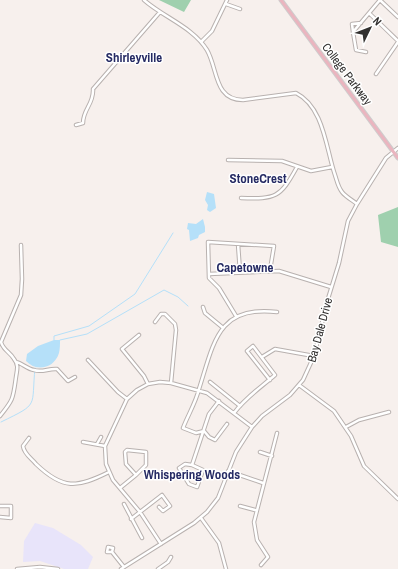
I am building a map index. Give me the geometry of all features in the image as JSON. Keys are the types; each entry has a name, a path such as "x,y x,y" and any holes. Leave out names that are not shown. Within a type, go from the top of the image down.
{"main road":[{"name":"College Parkway","path":"281,0 398,158"}],"street":[{"path":"144,0 180,25 201,42 210,56 221,90 231,98 237,100 253,99 290,92 296,93 307,101 320,127 341,192 357,204"},
{"path":"201,42 212,31 227,0"},
{"path":"353,32 380,0 398,17"},
{"path":"226,4 240,9"},
{"path":"76,125 83,123 85,112 93,101 93,89 160,12"},
{"path":"369,13 398,42 376,74"},
{"path":"361,23 352,24 356,50 366,52"},
{"name":"Bay Dale Drive","path":"123,568 201,518 218,498 236,452 252,427 299,385 314,356 331,287 339,263 345,229 357,204 386,158 398,148"},
{"path":"228,160 282,161 311,171 332,167"},
{"path":"241,198 262,199 277,195 287,185 297,167"},
{"path":"236,316 219,288 211,280 209,274 208,242 274,246 270,270"},
{"path":"238,244 240,272"},
{"path":"20,245 22,279 21,295 0,342 2,348 16,362 33,370 38,371 57,369 68,381 75,377"},
{"path":"209,274 270,270 286,273 331,287"},
{"path":"203,307 205,313 222,327"},
{"path":"204,431 196,433 183,428 199,390 212,348 222,327 236,316 247,312 277,312"},
{"path":"155,322 161,314 165,314 175,324 176,330 171,383"},
{"path":"139,335 122,348 144,376 148,384"},
{"path":"234,413 253,392 270,380 275,375 253,346 247,351 270,380"},
{"path":"262,357 275,349 314,356"},
{"path":"88,360 118,392 127,399"},
{"path":"0,416 12,400 16,385 16,362"},
{"path":"161,544 140,512 109,472 104,455 105,446 127,399 137,390 148,384 160,382 171,383 199,390 219,401 252,427"},
{"path":"210,382 240,406"},
{"path":"299,385 334,411 346,427 364,466 398,499"},
{"path":"192,465 209,414 219,401"},
{"path":"346,427 359,420 389,412"},
{"path":"204,431 209,437 215,440 227,424"},
{"path":"261,565 268,557 255,534 255,510 272,456 277,433"},
{"path":"97,444 101,437"},
{"path":"29,438 23,446 26,454 46,474 55,480 79,484 90,481 109,472"},
{"path":"83,442 105,446"},
{"path":"120,488 136,475 146,465 146,452 128,450 126,452 126,464 136,475"},
{"path":"260,452 272,456"},
{"path":"185,464 192,465 203,470 197,487 189,484 179,468 185,464"},
{"path":"228,471 263,483"},
{"path":"131,519 162,495 170,505 163,511 158,507"},
{"path":"124,504 142,538"},
{"path":"0,506 11,506 11,518 0,518"},
{"path":"240,506 255,510"},
{"path":"201,518 219,543 226,569"},
{"path":"112,552 123,568"},
{"path":"158,569 168,562 170,557"},
{"path":"17,569 40,567 58,569"}],"shaded area":[{"path":"35,523 53,528 81,545 93,557 88,569 64,569 40,561 23,562 24,541"}],"green space":[{"path":"159,0 191,0 184,12"},
{"path":"398,207 398,247 381,242 378,215"}],"water":[{"path":"207,192 214,194 216,208 210,212 207,210 208,205 205,200"},
{"path":"203,219 205,232 199,235 198,238 190,241 189,230 187,229 188,223 196,224"},
{"path":"54,340 60,340 60,345 59,353 53,363 40,368 35,367 26,361 27,354 38,346"}],"waterway":[{"path":"54,340 54,336 89,326 135,294 173,233"},
{"path":"60,340 87,334 164,290 178,297 188,306"},
{"path":"1,422 22,411 31,403 33,398 35,368"}],"district":[{"name":"Shirleyville","path":"134,57"},
{"name":"StoneCrest","path":"258,178"},
{"name":"Capetowne","path":"245,267"},
{"name":"Whispering Woods","path":"192,474"}]}
